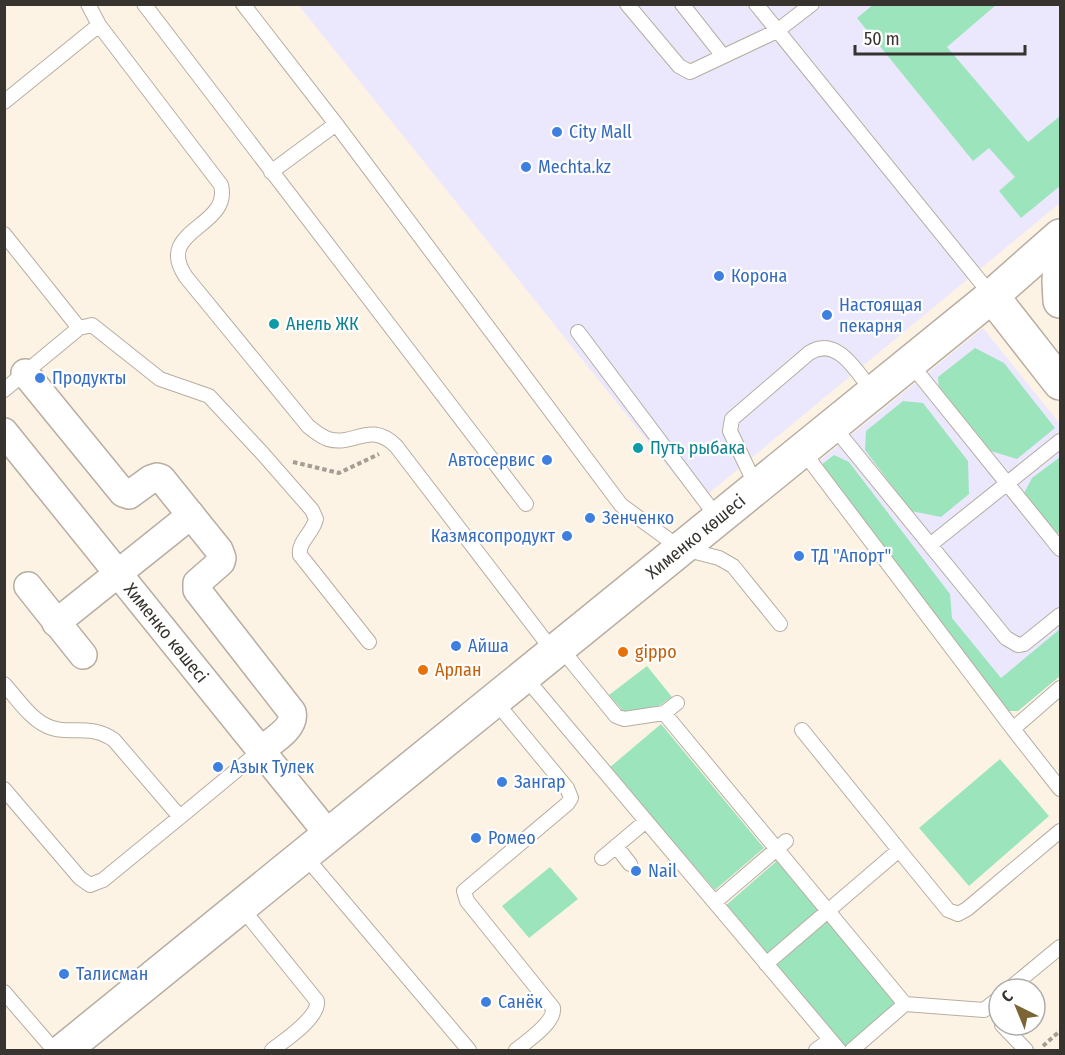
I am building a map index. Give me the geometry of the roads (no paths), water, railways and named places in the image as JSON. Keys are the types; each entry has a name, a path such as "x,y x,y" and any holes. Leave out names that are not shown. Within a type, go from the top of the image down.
{"main road":[{"name":"Хименко көшесі","path":"64,1050 908,361 992,296 1060,236"},
{"path":"1060,260 1060,301"},
{"path":"992,296 1060,383"}],"street":[{"path":"25,373 123,493 129,495 150,479 157,477 164,481 219,550 222,558 197,583 197,590 294,717 291,724 261,750"},
{"name":"Хименко көшесі","path":"4,432 261,750 316,844"},
{"path":"57,623 191,515"},
{"path":"28,586 83,655"}],"lane":[{"path":"88,4 99,25 221,185 223,194 219,208 179,246 178,263 186,277 308,426 330,440 375,434 388,438 556,649 616,716 624,719 664,713 677,703"},
{"path":"144,4 526,504"},
{"path":"243,4 336,124 621,505 680,548 719,558 733,566 780,624"},
{"path":"627,4 682,70 690,72 777,31 812,4"},
{"path":"681,4 723,56"},
{"path":"756,4 992,296"},
{"path":"4,102 99,25"},
{"path":"271,172 336,124"},
{"path":"4,234 79,328"},
{"path":"4,390 79,328 92,325 160,379 209,396 312,510 316,519 313,529 300,547 300,555 369,642"},
{"path":"578,332 717,517"},
{"path":"756,486 730,431 732,419 808,353 821,347 838,352 845,357 872,391"},
{"path":"908,361 1060,549"},
{"path":"831,425 1012,642 1018,645 1029,641 1060,615"},
{"path":"930,545 1060,441"},
{"path":"801,449 1060,789"},
{"path":"524,676 834,1045 816,1050"},
{"path":"4,684 29,712 46,726 57,729 91,730 104,733 114,740 180,817"},
{"path":"1013,729 1060,688"},
{"path":"494,700 571,794 567,804 464,891 467,901 553,1008 553,1016 548,1023 516,1050"},
{"path":"664,713 782,845 828,910 905,1004"},
{"path":"802,730 948,910 958,914 967,909 1060,831"},
{"path":"4,789 80,878 90,885 103,880 261,750"},
{"path":"602,858 646,821"},
{"path":"316,844 469,1050"},
{"path":"714,902 782,845"},
{"path":"616,846 630,864"},
{"path":"766,964 899,850"},
{"path":"241,907 318,1005 313,1015 272,1050"},
{"path":"1024,977 1060,947"},
{"path":"4,992 54,1050"},
{"path":"852,1050 905,1004 984,1010 987,1012"},
{"path":"1014,1037 1026,1050"}],"place":[{"name":"City Mall","path":"557,132"},
{"name":"Mechta.kz","path":"526,167"},
{"name":"Корона","path":"719,276"},
{"name":"Настоящая пекарня","path":"827,315"},
{"name":"Анель ЖК","path":"274,324"},
{"name":"Продукты","path":"40,378"},
{"name":"Путь рыбака","path":"638,448"},
{"name":"Автосервис","path":"547,460"},
{"name":"Зенченко","path":"590,518"},
{"name":"Казмясопродукт","path":"567,536"},
{"name":"ТД \"Апорт\"","path":"799,556"},
{"name":"Айша","path":"456,646"},
{"name":"gippo","path":"623,652"},
{"name":"Арлан","path":"423,670"},
{"name":"Азык Тулек","path":"218,767"},
{"name":"Зангар","path":"502,782"},
{"name":"Ромео","path":"476,838"},
{"name":"Nail","path":"636,871"},
{"name":"Талисман","path":"64,974"},
{"name":"Санёк","path":"486,1002"}]}
